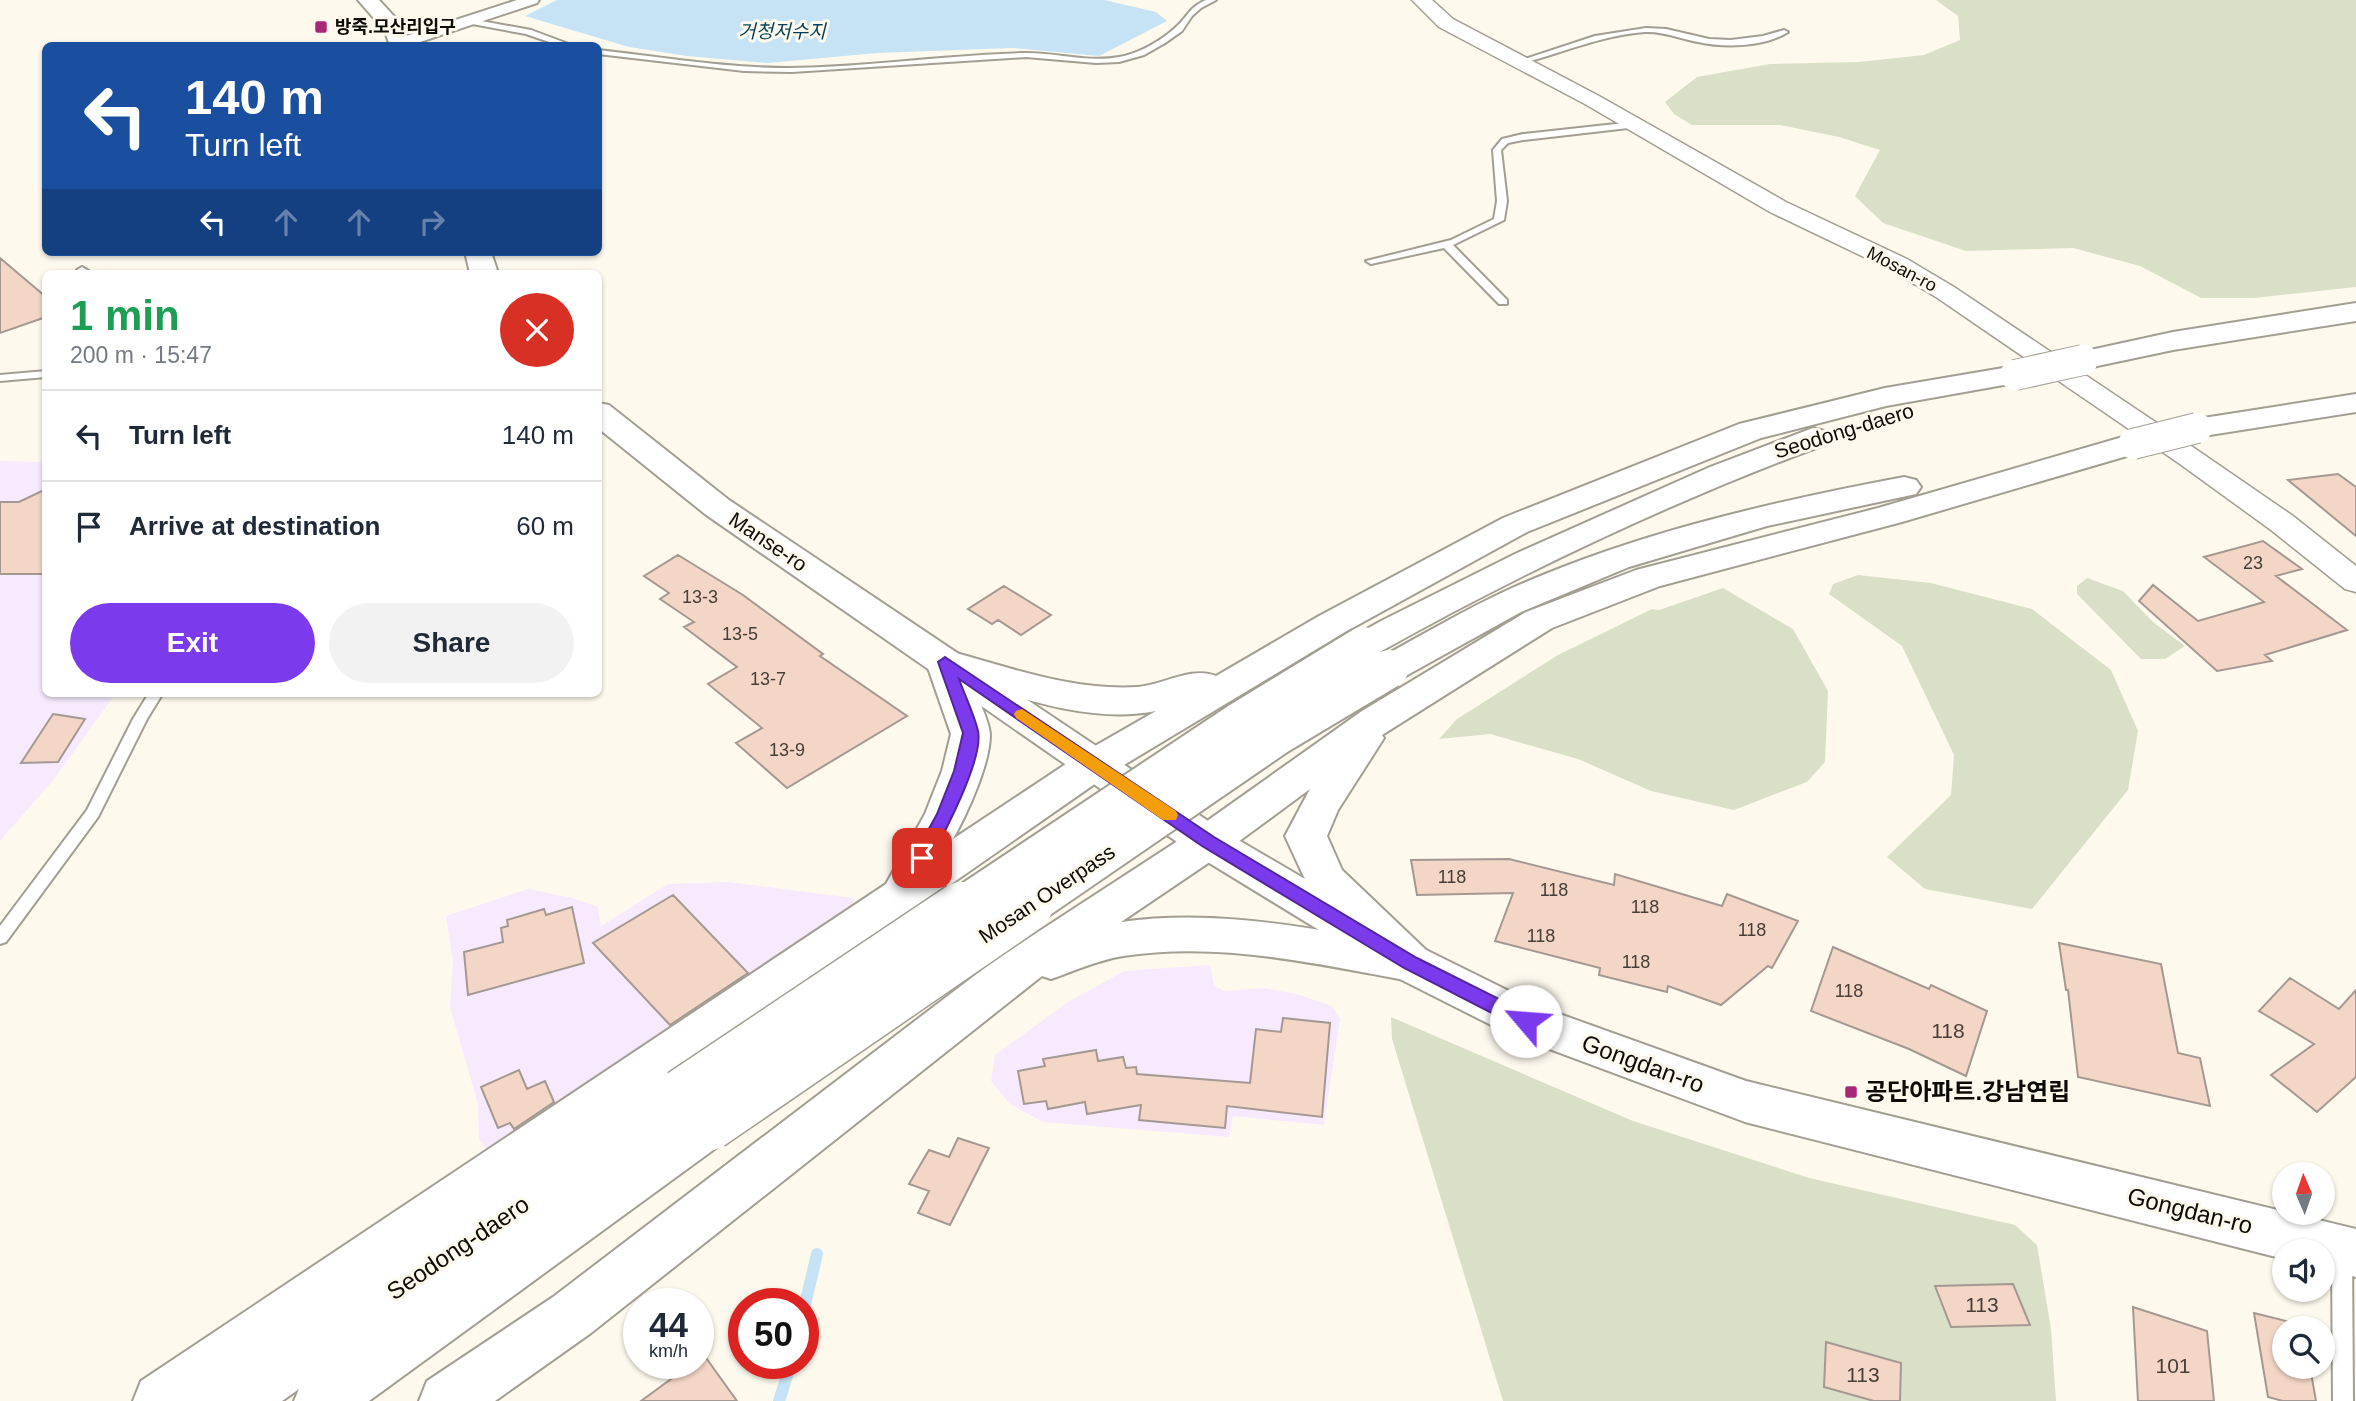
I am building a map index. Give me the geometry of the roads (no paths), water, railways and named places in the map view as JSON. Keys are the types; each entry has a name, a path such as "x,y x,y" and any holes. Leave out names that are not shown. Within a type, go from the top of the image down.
{"main road":[{"path":"368,0 395,29 400,42"},
{"name":"Seodong-daero","path":"1376,657 1465,590 1757,458 1821,436 1930,406 2015,375 2173,341 2356,312"},
{"path":"161,1401 1096,764 1246,673 1514,525 1750,431 1885,397 2015,375"},
{"path":"447,1401 572,1315 1011,973 1208,842 1376,720 1539,620 1648,578 1890,515 2133,444 2197,428 2356,403"},
{"name":"Manse-ro","path":"602,415 717,507 945,662"},
{"path":"1376,657 1634,554 1716,530 1869,493 2133,444"},
{"name":"Mosan Overpass","path":"696,1110 1277,736 1376,657"},
{"path":"945,662 1037,690 1091,701 1152,698 1246,673"},
{"path":"898,901 946,814 962,771 971,733 945,662"},
{"name":"Gongdan-ro","path":"945,662 1208,842 1410,963 1526,1021 1745,1101 2349,1251"},
{"path":"1376,720 1320,807 1306,836 1325,878 1410,963"},
{"path":"1011,973 1121,939 1198,932 1284,942 1410,963"},
{"name":"Seodong-daero","path":"234,1401 696,1110"},
{"name":"Seodong-daero","path":"322,1401 696,1110"}],"street":[{"path":"407,42 532,0"},
{"name":"Mosan-ro","path":"1421,0 1446,23 1778,207 1898,264 1945,292 2201,465 2282,523 2356,582"}],"lane":[{"path":"602,52 744,69 792,70 1027,55 1096,61 1119,60 1141,53 1162,40 1179,29 1198,6 1212,0"},
{"path":"470,21 528,32 558,42"},
{"path":"1520,62 1628,32 1666,31 1699,40 1722,42 1749,41 1784,32"},
{"path":"1371,261 1419,253 1499,220 1502,201 1497,150 1506,141 1551,133 1634,125"},
{"path":"1446,244 1503,302"},
{"path":"0,378 42,374"},
{"path":"0,938 93,813 154,697"},
{"name":"Gongdan-ro","path":"2343,1401 2349,1251"}],"water":[{"name":"거청저수지","path":"557,0 1104,0 1156,12 1167,21 1099,56 1012,48 877,53 768,63 687,56 629,47 525,16"}],"waterway":[{"path":"809,1288 817,1254"},
{"path":"779,1401 786,1379"}],"place":[{"name":"방죽.모산리입구","path":"321,27"},
{"name":"공단아파트.강남연립","path":"1851,1092"}]}
